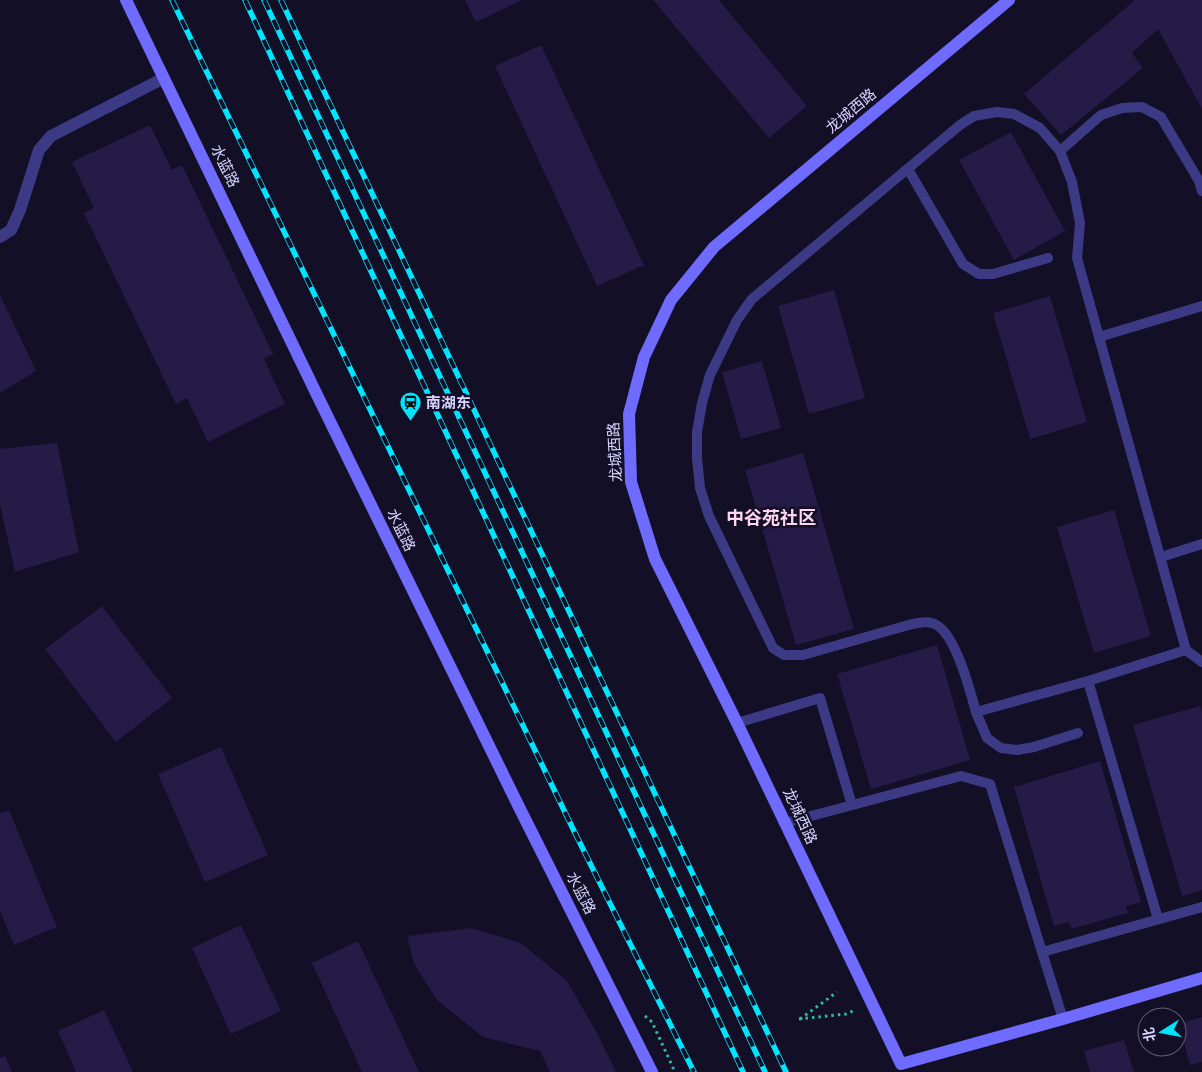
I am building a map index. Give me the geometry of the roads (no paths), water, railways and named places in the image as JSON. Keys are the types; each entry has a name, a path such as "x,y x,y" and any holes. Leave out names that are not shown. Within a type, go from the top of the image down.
{"street":[{"name":"水蓝路","path":"126,0 332,426 652,1072"},
{"name":"龙城西路","path":"1009,0 714,247 671,300 644,357 629,414 632,482 656,559 901,1064 1063,1019"},
{"path":"0,237 11,230 20,210 40,150 50,136 164,78"},
{"path":"1063,1019 1202,978"}],"lane":[{"path":"1060,151 1102,115 1122,108 1142,107 1161,117 1199,181 1202,191"},
{"path":"1078,733 1017,750 1001,748 987,738 976,712 957,653 944,631 933,623 917,623 803,654 784,656 773,648 710,516 700,488 697,432 702,403 710,375 737,320 752,299 960,125 974,116 997,112 1014,114 1040,128 1060,151 1072,182 1080,223 1077,258 1160,557 1186,650 1202,662"},
{"path":"908,169 963,264 979,274 993,274 1048,258"},
{"path":"1099,337 1202,306"},
{"path":"1160,557 1202,544"},
{"path":"976,712 1088,681 1186,650"},
{"path":"1088,681 1158,919"},
{"path":"737,723 820,698 852,805"},
{"path":"785,822 961,776 990,784 1063,1019"},
{"path":"1042,952 1202,907"}],"railway":[{"path":"172,0 575,833 694,1072"},
{"path":"245,0 743,1072"},
{"path":"264,0 765,1072"},
{"path":"281,0 786,1072"}],"place":[{"name":"南湖东","path":"410,422"}],"district":[{"name":"中谷苑社区","path":"771,518"}]}
